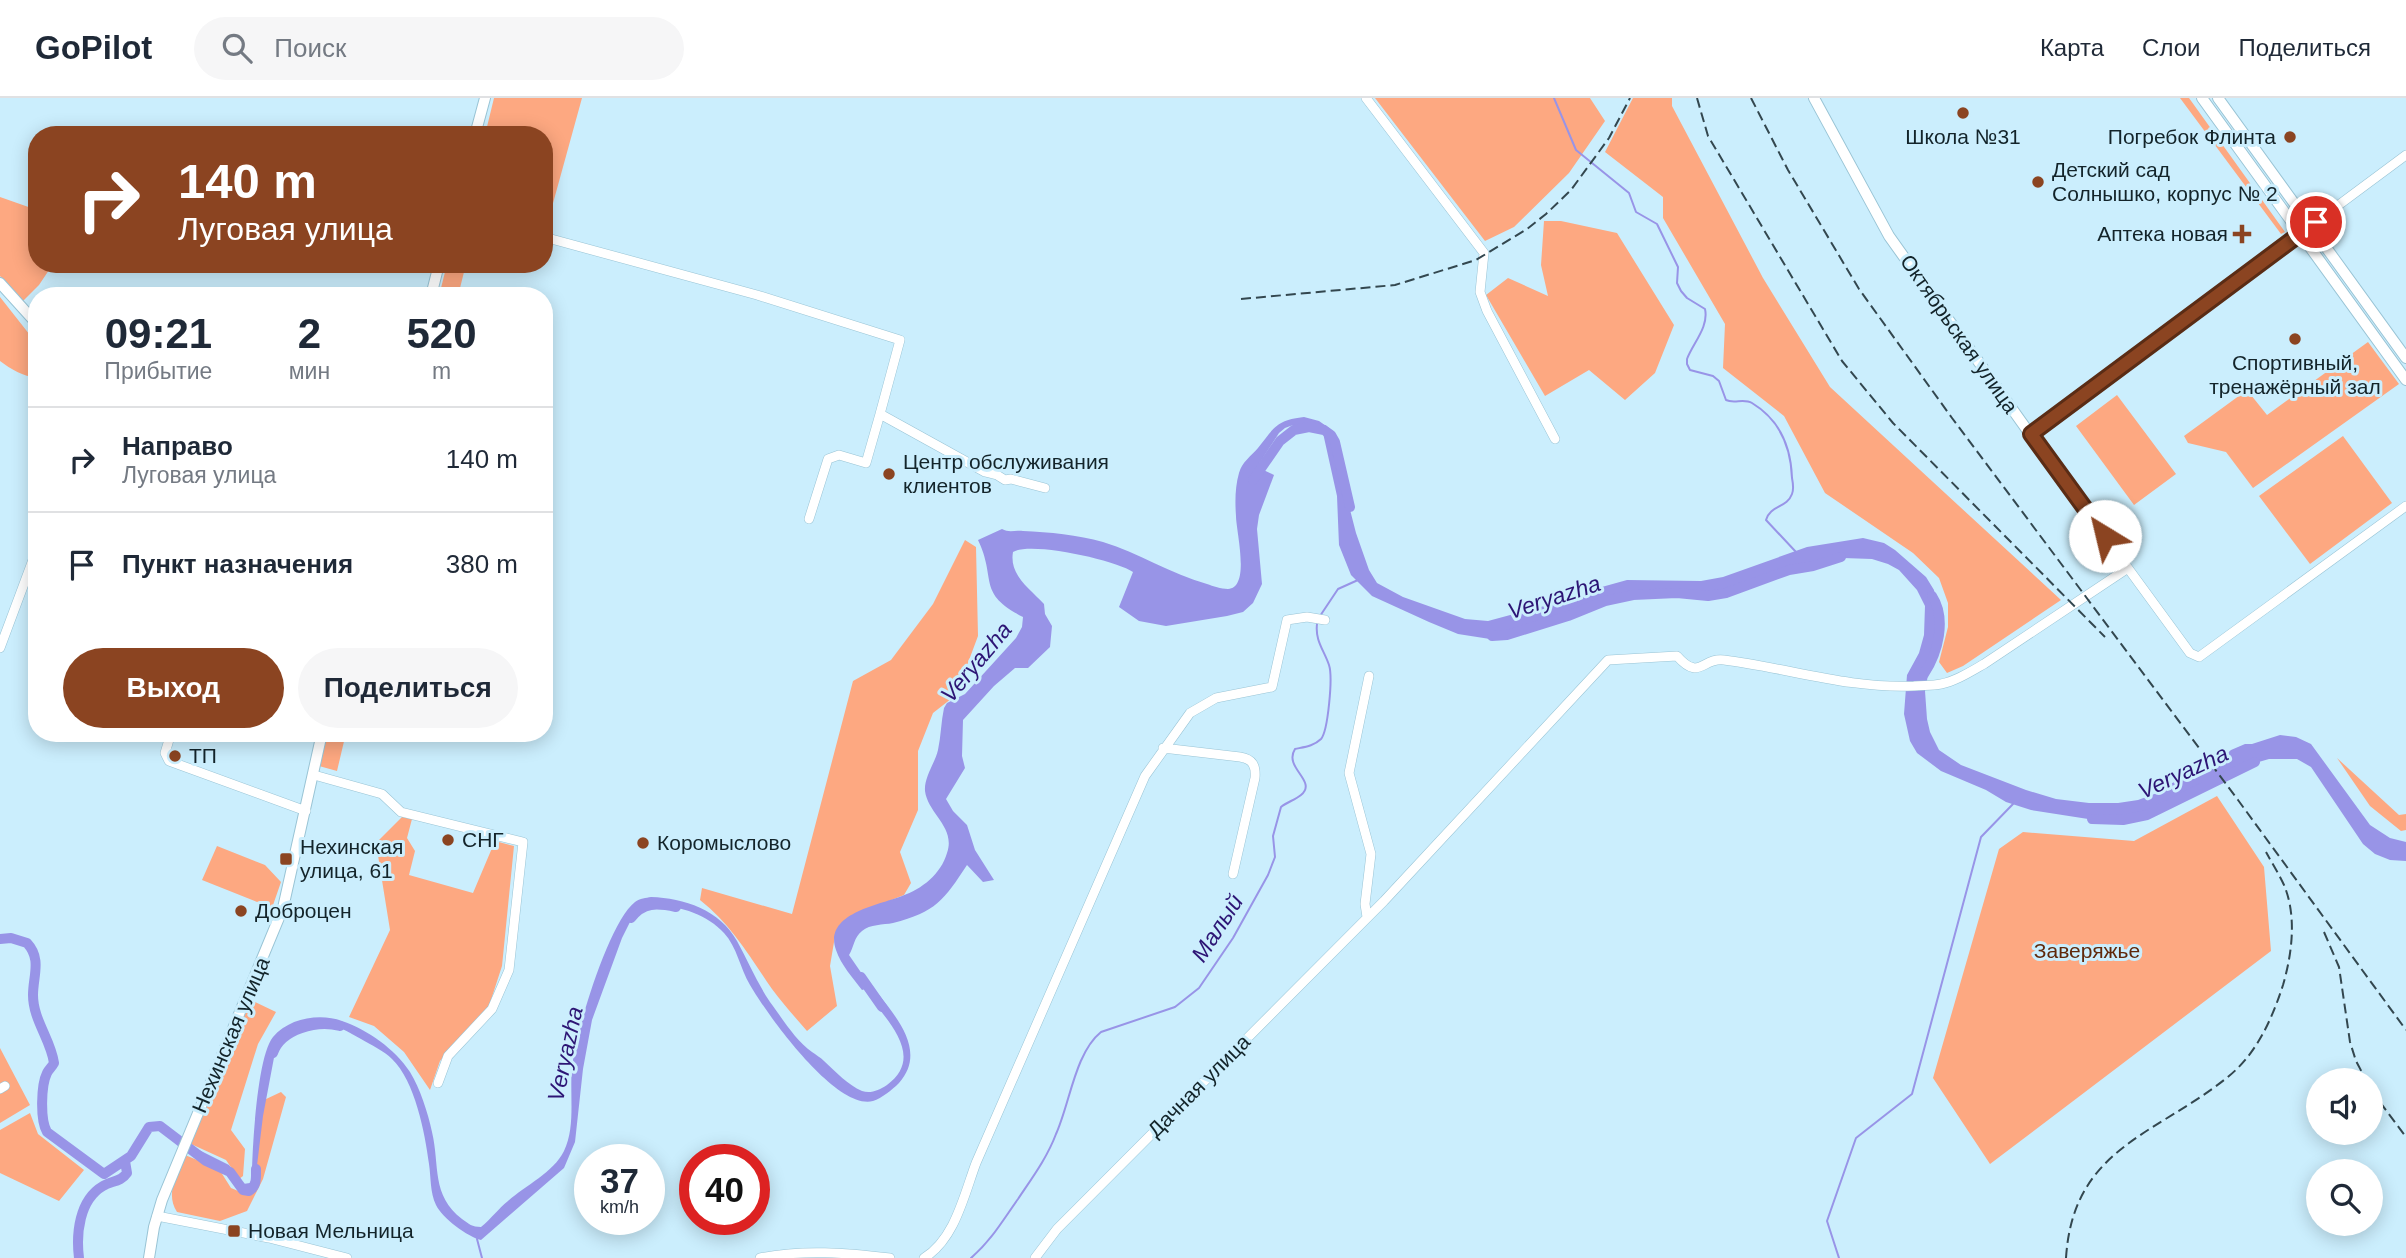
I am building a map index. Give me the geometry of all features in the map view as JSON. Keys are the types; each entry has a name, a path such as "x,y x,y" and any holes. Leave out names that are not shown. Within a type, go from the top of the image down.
{"main road":[{"path":"477,126 485,98"},
{"name":"Октябрьская улица","path":"1814,98 1889,236 2031,434"},
{"path":"2209,98 2305,229 2406,358"},
{"path":"2031,434 2305,229"},
{"path":"2305,229 2406,380"},
{"path":"0,283 28,314"},
{"name":"Нехинская улица","path":"149,1258 157,1216 174,1171 283,908 320,742"}],"street":[{"path":"1366,98 1483,253 1480,292 1483,302 1555,439"},
{"path":"2305,229 2406,155"},
{"path":"553,239 757,295 900,340 866,463 839,455 828,459 809,519"},
{"path":"880,414 985,472 1005,480 1011,479 1045,488"},
{"name":"Октябрьская улица","path":"2031,434 2190,653 2199,657 2406,506"},
{"name":"Дачная улица","path":"1035,1258 1057,1229 1367,917 1608,660 1677,656 1686,666 1695,668 1719,659 1846,683 1888,687 1940,684 1961,677 1984,664 2128,568"},
{"path":"0,648 28,573"},
{"path":"924,1258 939,1245 954,1220 1145,776 1190,713 1216,698 1272,687 1287,620 1307,617 1325,620"},
{"path":"1367,917 1365,904 1371,854 1349,773 1369,676"},
{"path":"168,742 165,753 169,761 306,811"},
{"path":"1163,748 1240,757 1253,762 1255,778 1233,874"},
{"path":"313,775 382,794 401,811 523,842 509,970 492,1009 448,1056 438,1083"},
{"path":"157,1216 269,1238 347,1258"},
{"path":"760,1258 806,1252 890,1258"}],"green space":[{"path":"494,98 582,98 553,203 553,126 487,126"},
{"path":"1375,98 1590,98 1605,121 1569,173 1514,227 1485,241"},
{"path":"1633,98 1672,98 1672,106 1763,278 1830,387 2061,600 1963,666 1947,673 1939,662 1948,627 1948,603 1939,578 1913,553 1825,493 1784,416 1723,368 1725,324 1663,218 1663,197 1605,152"},
{"path":"2180,98 2189,98 2285,232 2281,234"},
{"path":"0,197 28,207 28,273 47,273 37,287 28,287 28,296 23,301 0,276"},
{"path":"1544,221 1561,221 1617,233 1674,325 1655,373 1625,400 1589,370 1545,396 1486,295 1508,278 1548,296 1541,265"},
{"path":"445,273 464,273 460,287 441,287"},
{"path":"0,297 28,333 28,376 0,361"},
{"path":"2368,342 2399,384 2253,488 2226,452 2188,443 2184,436 2247,390 2267,415"},
{"path":"2117,395 2176,474 2134,505 2076,426"},
{"path":"2343,436 2392,503 2310,564 2259,496"},
{"path":"965,540 976,547 978,636 956,695 933,713 918,751 918,810 900,852 911,883 904,895 851,916 835,936 830,966 837,1006 807,1031 776,995 731,930 700,900 702,888 792,914 853,681 891,660 933,604"},
{"path":"325,742 344,742 337,771 319,766"},
{"path":"2337,758 2399,815 2406,814 2406,830 2401,831 2370,806"},
{"name":"Заверяжье","path":"2217,796 2264,867 2271,951 1990,1164 1933,1078 1999,849 2023,832 2134,841"},
{"path":"402,817 412,819 407,838 415,851 409,875 473,893 495,841 514,846 502,966 489,1006 440,1061 430,1090 404,1052 374,1026 349,1017 390,930 376,843"},
{"path":"217,846 265,865 281,882 272,908 202,880"},
{"path":"251,1000 276,1012 258,1044 231,1130 245,1149 243,1176 239,1179 226,1160 191,1144"},
{"path":"0,1048 30,1105 0,1123"},
{"path":"281,1092 286,1097 263,1179 247,1211 220,1221 177,1212 172,1191 185,1155 219,1169 231,1188 243,1193 254,1179 264,1100"},
{"path":"30,1113 38,1134 84,1170 59,1201 0,1173 0,1130"}],"shaded area":[{"path":"1304,417 1319,421 1329,428 1356,533 1369,570 1377,583 1403,597 1465,619 1488,621 1627,580 1701,581 1723,577 1807,547 1863,538 1884,543 1926,577 1934,590 1938,622 1925,691 1927,719 1939,750 1961,765 2056,799 2118,803 2157,793 2180,778 2202,771 2231,750 2245,744 2280,735 2296,737 2311,744 2370,825 2390,838 2406,842 2406,861 2390,860 2375,854 2363,844 2311,767 2297,759 2269,759 2245,766 2226,778 2151,811 2121,820 2101,821 2031,810 2006,802 1986,790 1941,771 1917,753 1910,741 1904,714 1907,675 1919,653 1924,635 1925,606 1917,590 1899,570 1872,559 1843,558 1825,561 1699,598 1686,598 1669,592 1620,594 1550,621 1490,639 1458,634 1372,596 1351,575 1339,545 1337,496 1323,433 1311,425 1293,425 1279,433 1257,467 1274,475 1259,515 1257,529 1262,584 1253,603 1243,612 1166,626 1139,621 1119,607 1133,572 1124,567 1054,550 1022,549 1013,552 1017,574 1044,604 1045,614 1052,626 1050,647 1028,668 1015,668 994,686 963,720 962,756 965,768 946,799 967,825 975,850 994,880 983,882 967,865 945,896 929,909 908,919 873,926 859,933 849,955 871,987 862,990 836,950 834,937 838,927 856,912 917,889 930,880 940,868 947,853 948,836 925,791 938,750 944,708 947,703 965,694 1016,638 1022,627 1023,617 1008,608 993,592 978,540 1002,529 1084,537 1116,547 1194,580 1228,589 1235,586 1241,569 1235,500 1240,469 1276,426 1287,420"},
{"path":"643,898 663,898 688,903 721,921 737,941 765,995 794,1035 847,1082 865,1092 887,1085 898,1074 903,1063 900,1040 871,998 879,995 907,1037 910,1060 907,1072 887,1094 873,1101 858,1100 840,1091 822,1076 786,1037 750,985 732,945 716,925 696,914 674,907 641,907 633,916 622,938 592,1020 583,1069 575,1142 564,1168 481,1240 456,1226 436,1205 422,1123 413,1094 400,1069 381,1051 334,1026 323,1024 299,1029 288,1034 276,1047 263,1116 255,1182 251,1187 241,1188 229,1171 192,1154 195,1148 229,1165 243,1184 250,1183 259,1083 273,1037 296,1021 324,1017 342,1021 380,1041 410,1072 428,1117 438,1179 445,1200 462,1219 473,1226 481,1227 508,1201 553,1166 564,1151 570,1129 573,1060 581,1024 596,976 615,930 625,913"}],"waterway":[{"path":"1554,98 1576,150 1629,193 1636,212 1657,224 1678,267 1677,283 1681,291 1705,309 1703,329 1687,359 1690,370 1713,376 1719,381 1726,400 1749,402 1762,410 1782,435 1789,456 1793,492 1790,499 1771,512 1766,520 1796,552"},
{"name":"Veryazha","path":"1253,480 1280,441 1294,430 1309,427 1324,430 1335,442 1350,507"},
{"name":"Veryazha","path":"1492,636 1507,635 1605,601 1633,595 1677,593 1708,596 1726,593 1789,570 1841,557"},
{"name":"Малый","path":"1320,616 1338,589 1358,580"},
{"name":"Veryazha","path":"1924,674 1939,636 1939,615 1932,596"},
{"name":"Малый","path":"971,1258 985,1245 1044,1160 1061,1122 1079,1065 1092,1041 1101,1032 1175,1007 1199,988 1233,938 1268,875 1275,857 1273,836 1281,807 1299,797 1305,790 1306,785 1293,762 1295,749 1309,746 1321,739 1326,726 1330,671 1319,640 1317,624"},
{"name":"Veryazha","path":"2092,819 2123,820 2147,815 2255,762"},
{"path":"1839,1258 1827,1221 1856,1138 1912,1094 1981,837 2013,804"},
{"name":"Veryazha","path":"631,918 646,906 676,907"},
{"name":"Veryazha","path":"0,939 11,938 27,943 34,955 34,1004 54,1063 45,1078 43,1094 42,1111 47,1132 104,1174 131,1156 149,1127 160,1126 206,1161 230,1172 243,1190 249,1191 253,1187 256,1182 256,1169"},
{"name":"Veryazha","path":"861,977 882,1007"},
{"name":"Veryazha","path":"273,1053 284,1038 301,1028 321,1024 340,1026"},
{"path":"79,1258 79,1228 84,1209 95,1192 125,1176 125,1161"},
{"path":"477,1239 482,1258"}],"railway":[{"path":"1241,299 1395,285 1476,260 1527,229 1571,190 1609,138 1630,98"},
{"path":"1697,98 1708,136 1842,361 1893,423 2105,637"},
{"path":"1751,98 1788,170 1859,289 2406,1030"},
{"path":"2066,1258 2072,1221 2084,1191 2102,1167 2148,1130 2229,1076 2248,1057 2268,1023 2286,973 2292,922 2284,885 2266,852"},
{"path":"2324,932 2339,967 2350,1042 2360,1068"},
{"path":"2383,1106 2406,1137"}],"place":[{"name":"Школа №31","path":"1963,113"},
{"name":"Погребок Флинта","path":"2290,137"},
{"name":"Детский сад Солнышко, корпус № 2","path":"2038,182"},
{"name":"Аптека новая","path":"2242,234"},
{"name":"Спортивный, тренажёрный зал","path":"2295,339"},
{"name":"Центр обслуживания клиентов","path":"889,474"},
{"name":"ТП","path":"175,756"},
{"name":"СНГ","path":"448,840"},
{"name":"Коромыслово","path":"643,843"},
{"name":"Нехинская улица, 61","path":"286,859"},
{"name":"Доброцен","path":"241,911"},
{"name":"Новая Мельница","path":"234,1231"}],"route":[{"path":"2105,536 2031,434 2316,222"}]}
